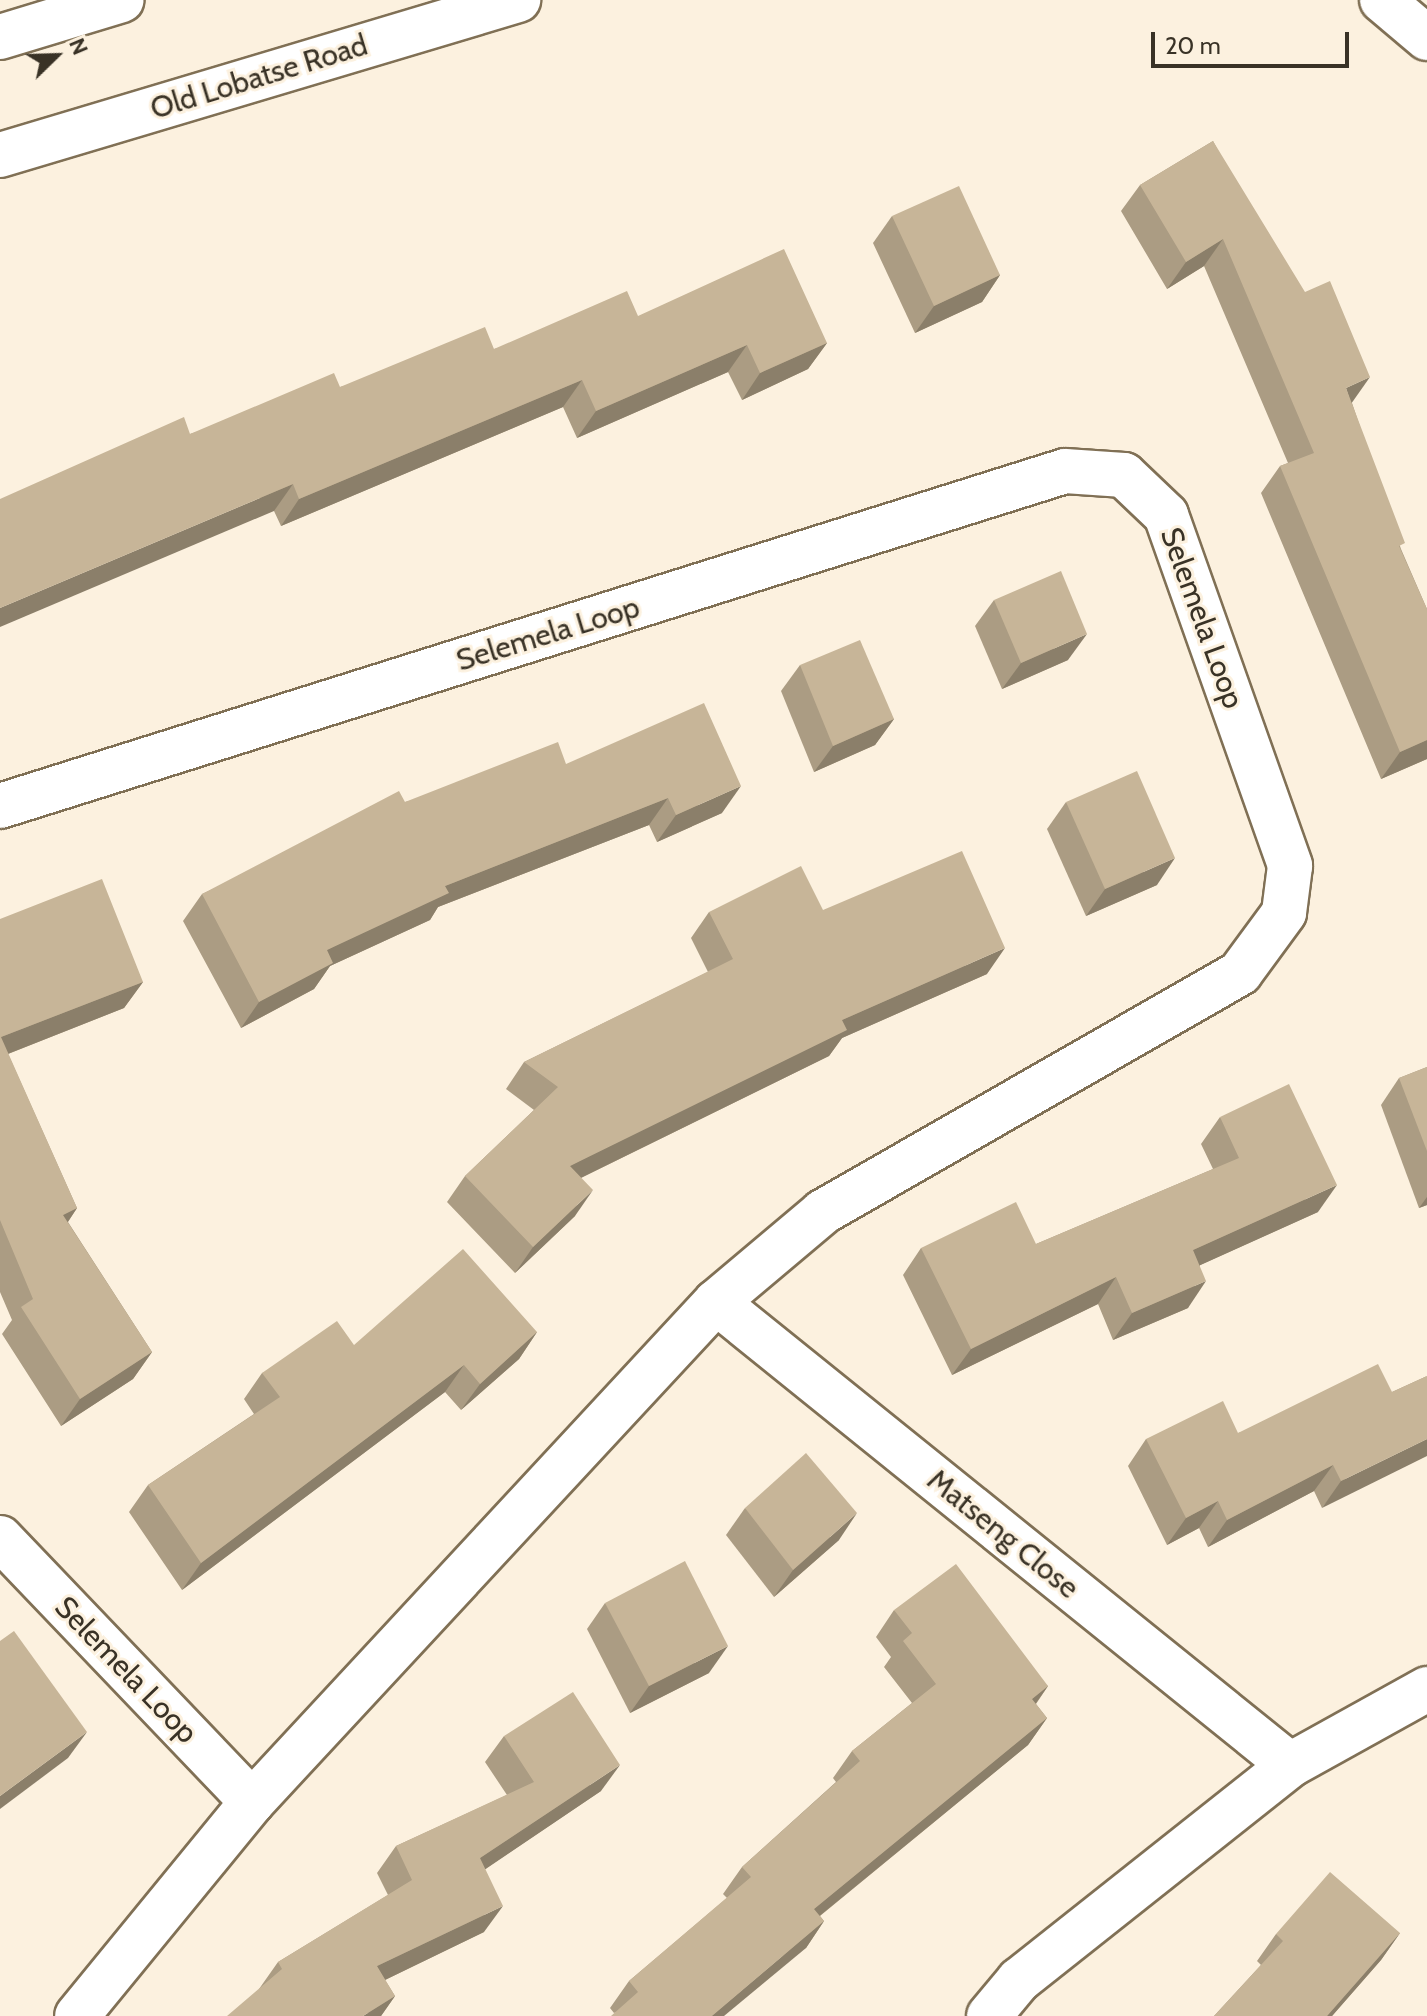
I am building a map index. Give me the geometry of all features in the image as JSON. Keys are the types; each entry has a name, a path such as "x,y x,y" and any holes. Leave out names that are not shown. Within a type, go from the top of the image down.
{"street":[{"path":"0,37 122,0"},
{"name":"Old Lobatse Road","path":"0,155 518,0"},
{"path":"1382,0 1427,38"},
{"name":"Selemela Loop","path":"0,806 1065,471 1124,475 1166,515 1290,866 1284,913 1240,973 823,1212 716,1302 252,1802 77,2016"},
{"name":"Matseng Close","path":"716,1302 1290,1765"},
{"name":"Selemela Loop","path":"0,1538 252,1802"},
{"path":"989,2016 1019,1980 1290,1765 1427,1689"}],"building":[{"path":"1213,141 1305,292 1330,281 1370,377 1346,388 1405,543 1399,546 1427,609 1427,740 1400,752 1280,466 1314,453 1223,239 1186,262 1140,185"},
{"path":"959,186 1000,275 934,306 892,216"},
{"path":"784,249 827,343 760,373 747,345 596,411 582,380 299,499 293,484 0,608 0,499 184,417 190,434 334,373 340,387 485,327 494,349 627,291 638,316"},
{"path":"1061,571 1087,634 1021,663 994,600"},
{"path":"860,640 894,719 833,746 800,665"},
{"path":"704,703 741,786 676,815 668,798 445,886 449,893 327,950 333,963 259,1002 202,894 399,791 405,802 558,742 566,764"},
{"path":"1137,771 1175,858 1105,889 1066,802"},
{"path":"962,851 1005,948 842,1020 847,1030 570,1166 593,1190 533,1247 465,1176 558,1087 524,1062 733,959 709,912 801,866 823,910"},
{"path":"102,879 143,982 1,1037 77,1208 63,1215 152,1352 80,1399 21,1307 33,1299 0,1220 0,919"},
{"path":"1427,1067 1427,1151 1399,1078"},
{"path":"1289,1084 1337,1185 1193,1250 1206,1281 1132,1313 1116,1277 971,1349 921,1248 1016,1202 1036,1244 1239,1158 1220,1117"},
{"path":"463,1249 537,1332 480,1384 464,1365 201,1563 148,1485 280,1397 262,1373 337,1321 354,1345"},
{"path":"1378,1364 1392,1392 1427,1376 1427,1439 1341,1481 1333,1465 1227,1520 1218,1501 1186,1518 1146,1439 1223,1401 1238,1433"},
{"path":"806,1453 857,1513 793,1570 745,1508"},
{"path":"685,1561 728,1646 649,1686 605,1603"},
{"path":"956,1564 1048,1686 1032,1699 1047,1718 814,1909 824,1921 712,2016 611,2016 638,1992 629,1981 751,1877 742,1867 860,1761 852,1751 936,1684 903,1641 912,1633 894,1610"},
{"path":"14,1631 87,1732 0,1796 0,1641"},
{"path":"573,1692 620,1765 480,1858 503,1906 377,1966 395,1996 363,2016 227,2016 282,1969 278,1962 412,1880 396,1846 534,1782 504,1736"},
{"path":"1330,1872 1400,1933 1327,2016 1214,2016 1283,1941 1276,1934"}]}
